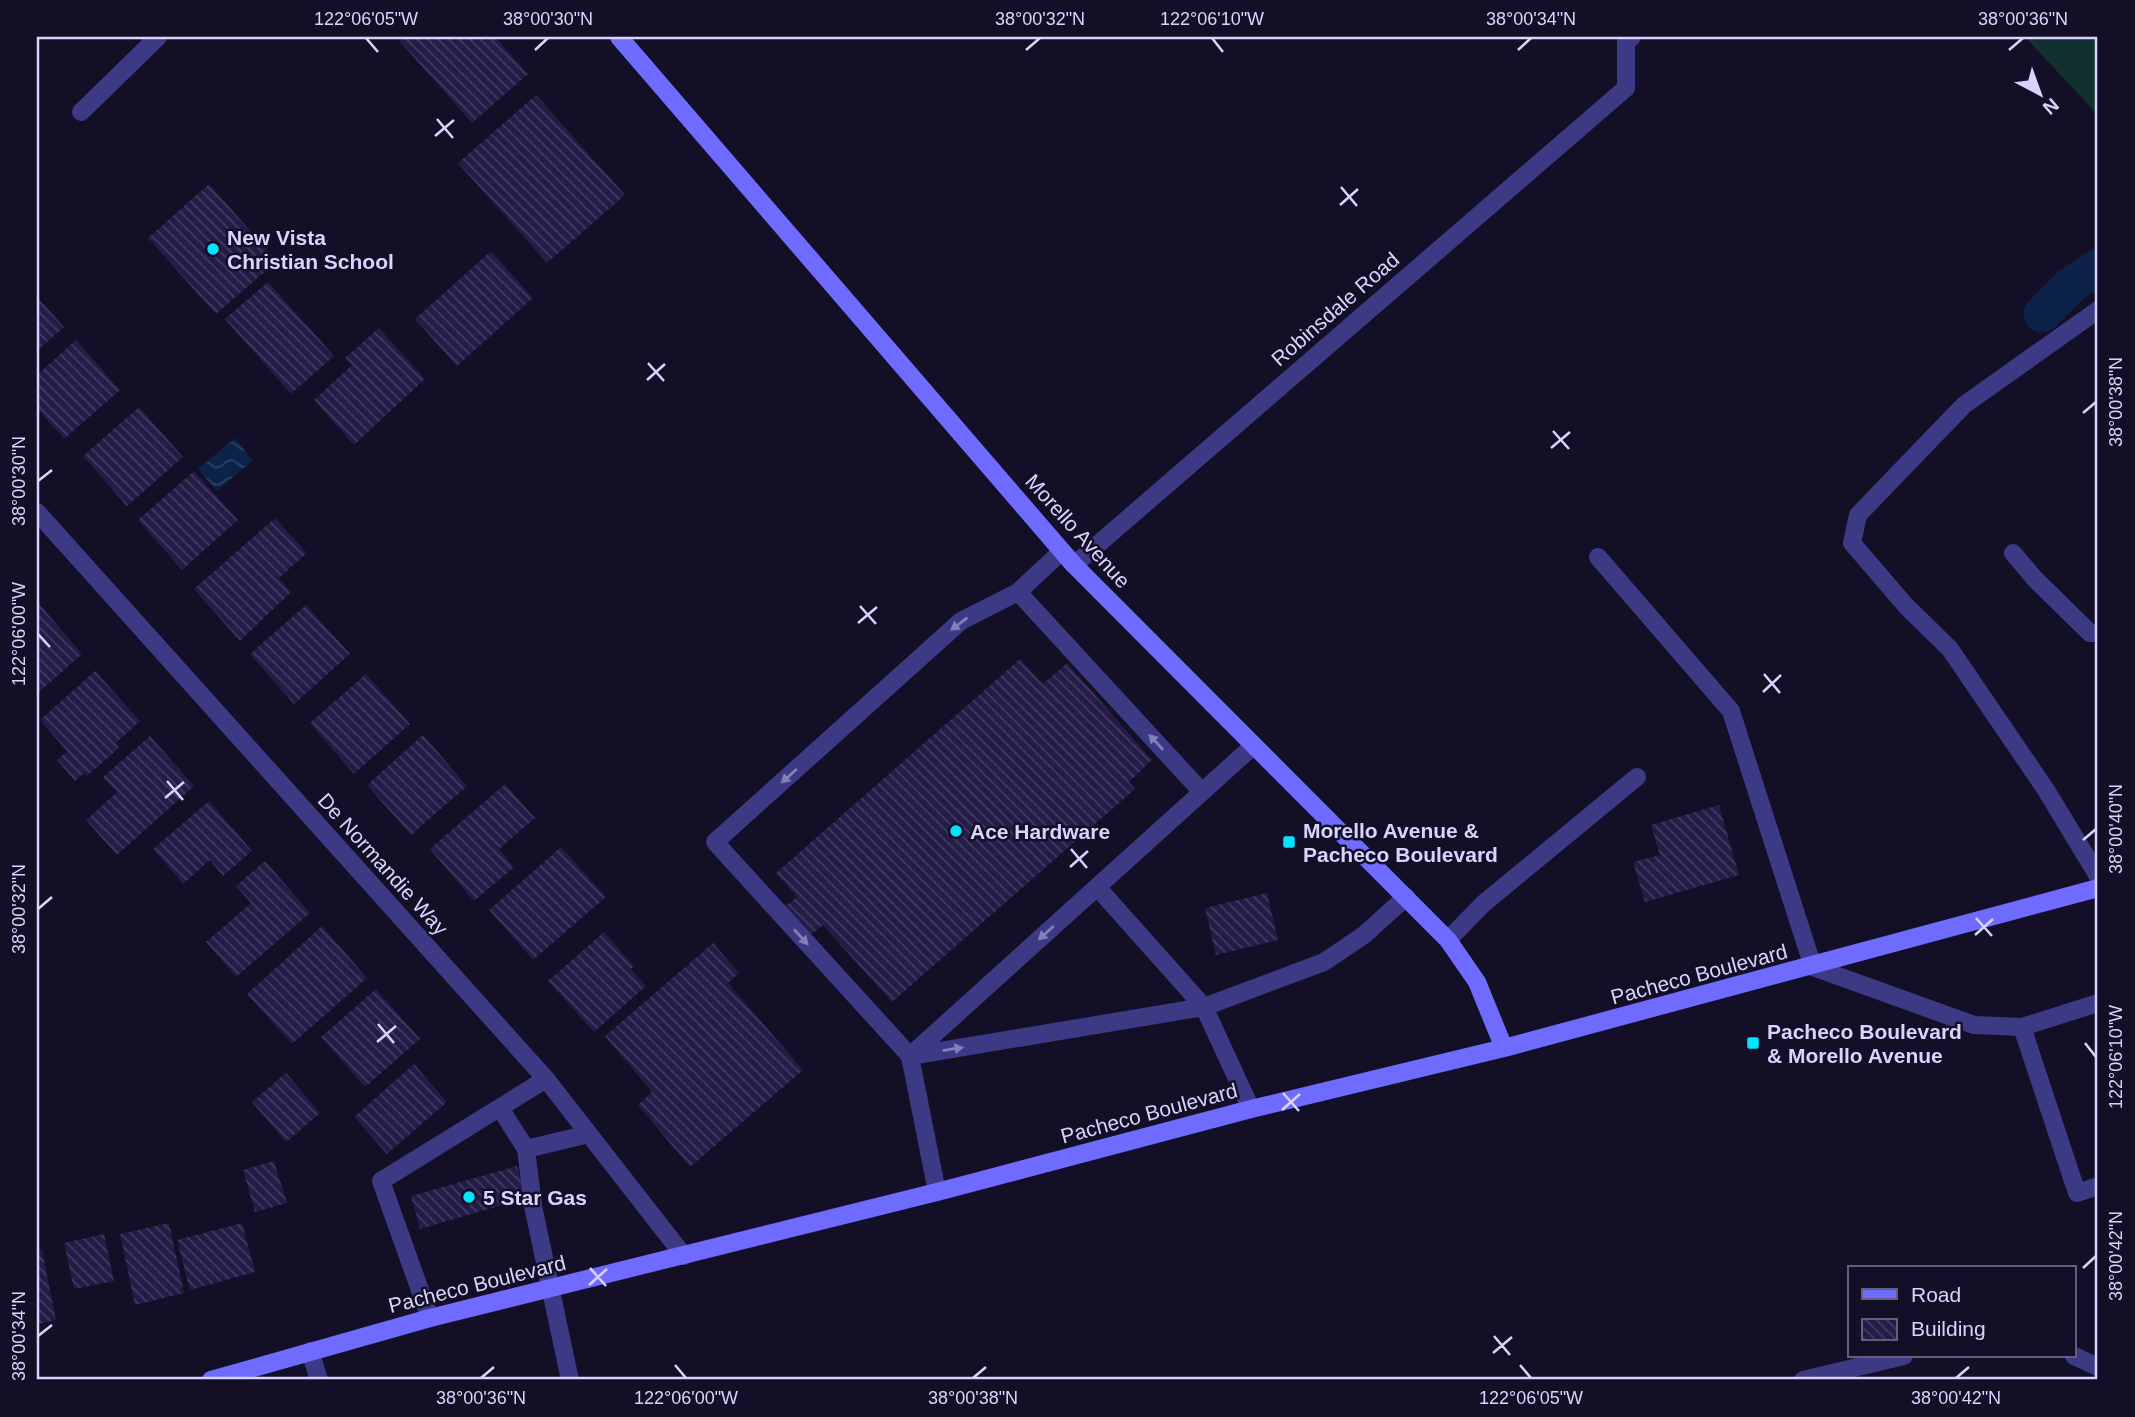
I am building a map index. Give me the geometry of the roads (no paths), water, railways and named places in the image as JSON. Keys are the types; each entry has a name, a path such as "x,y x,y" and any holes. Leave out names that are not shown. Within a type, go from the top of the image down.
{"main road":[{"name":"Morello Avenue","path":"619,37 1074,565 1448,940 1477,982 1504,1048"},
{"name":"Pacheco Boulevard","path":"211,1380 430,1318 937,1192 1251,1109 1504,1048 1813,967 2098,888"}],"street":[{"path":"81,111 158,37"},
{"name":"Robinsdale Road","path":"1074,565 1626,88 1626,42 1632,37"},
{"path":"2098,310 1964,405 1858,515 1852,543 1906,606 1950,649 2046,790 2098,876"},
{"name":"De Normandie Way","path":"37,512 546,1079 684,1256"},
{"path":"937,1192 910,1056 715,842 961,621 1018,592 1062,551"},
{"path":"2013,553 2035,579 2090,633 2098,633"},
{"path":"1598,557 1731,711 1813,967 1974,1025 2022,1027 2098,1003"},
{"path":"1018,592 1202,792"},
{"path":"910,1056 1253,746"},
{"path":"1448,940 1483,904 1637,776"},
{"path":"1097,887 1204,1007 1251,1109"},
{"path":"910,1056 1204,1007 1324,962 1364,934 1406,897"},
{"path":"2022,1027 2077,1193 2098,1186"},
{"path":"430,1318 381,1181 546,1079"},
{"path":"500,1108 526,1149 533,1206 570,1380"},
{"path":"526,1149 589,1134"},
{"path":"310,1351 319,1380"},
{"path":"2076,1357 2098,1367"},
{"path":"1803,1380 1896,1358"}],"water":[{"path":"235,438 253,460 217,491 198,469"}],"waterway":[{"path":"2042,314 2070,286 2098,267"}],"place":[{"name":"New Vista Christian School","path":"213,249"},
{"name":"Ace Hardware","path":"956,831"},
{"name":"Morello Avenue & Pacheco Boulevard","path":"1289,842"},
{"name":"Pacheco Boulevard & Morello Avenue","path":"1753,1043"},
{"name":"5 Star Gas","path":"469,1197"}]}
